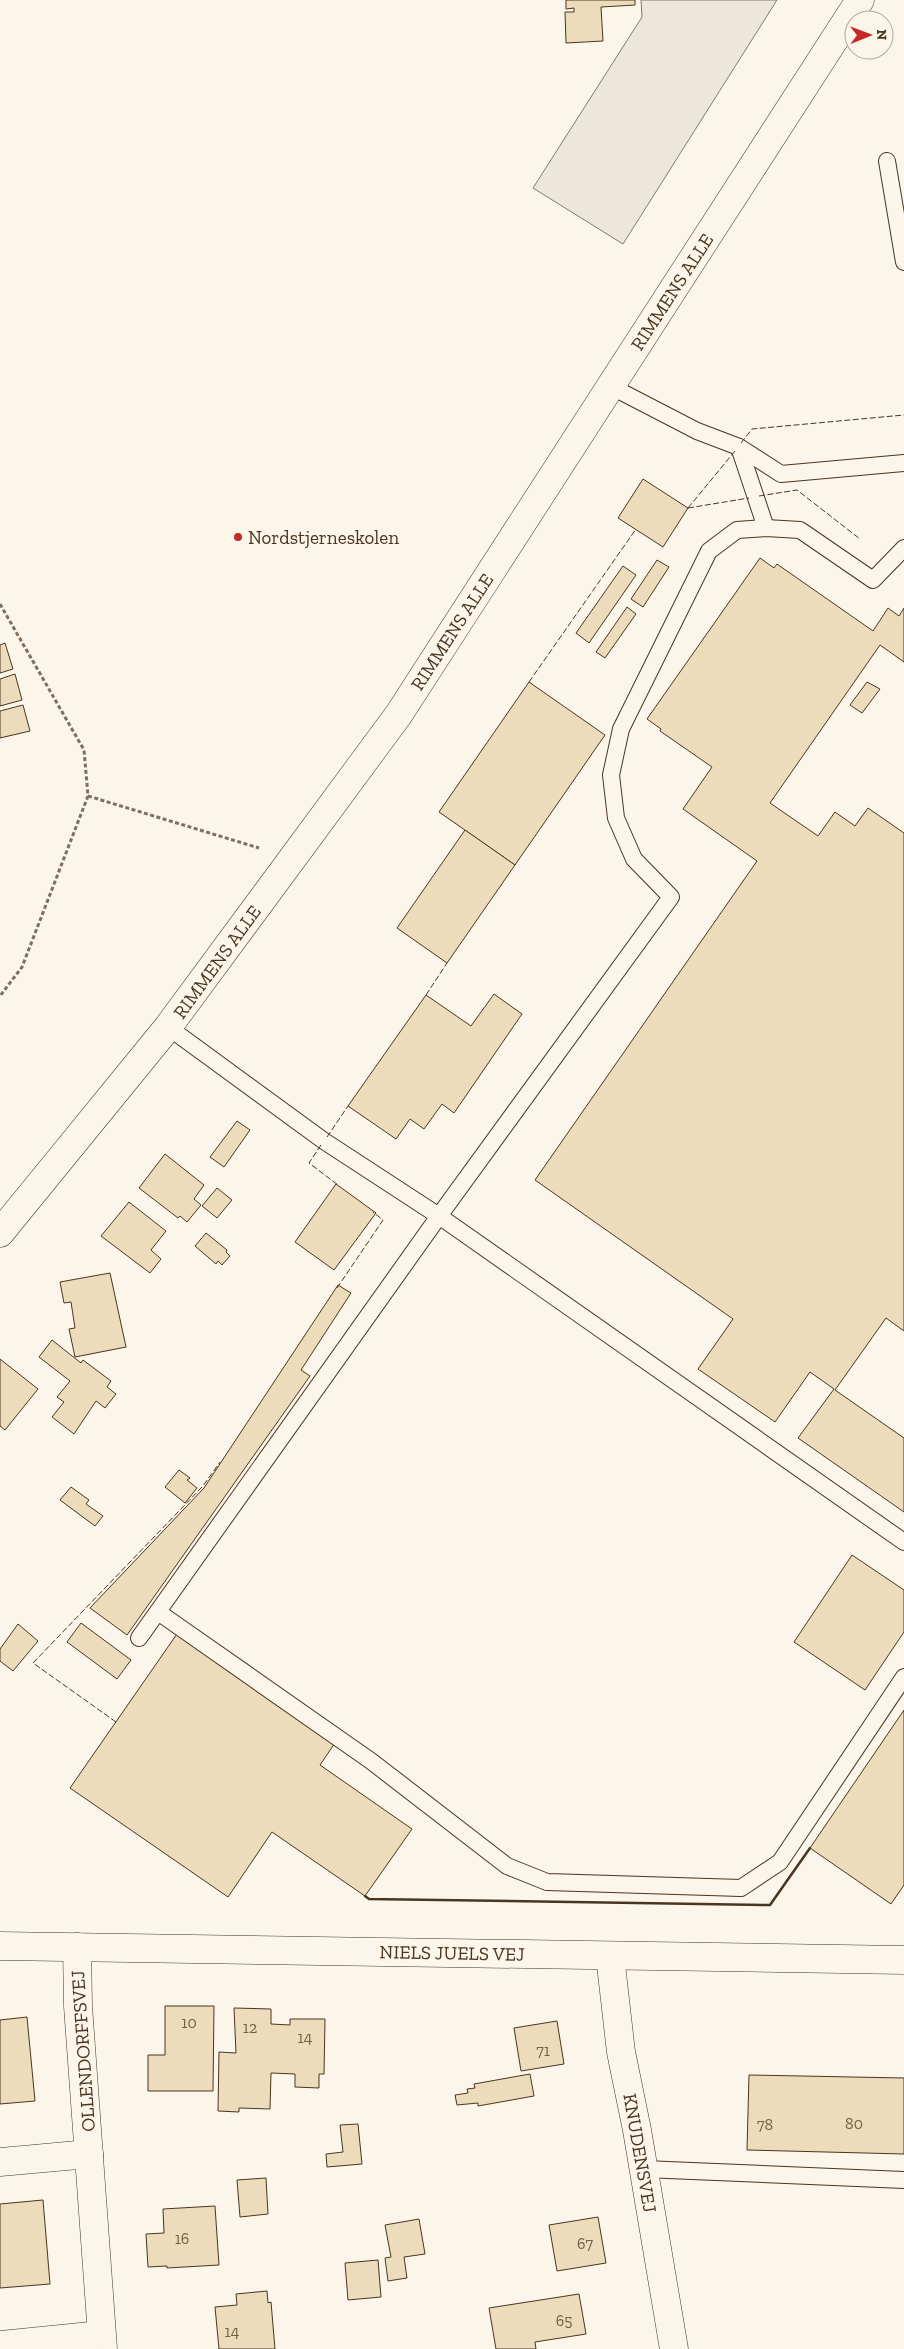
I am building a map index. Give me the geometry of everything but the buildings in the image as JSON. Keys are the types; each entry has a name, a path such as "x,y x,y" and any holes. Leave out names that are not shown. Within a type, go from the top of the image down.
{"street":[{"name":"RIMMENS ALLE","path":"0,1233 168,1027 398,714 860,0"},
{"name":"NIELS JUELS VEJ","path":"0,1946 904,1960"},
{"name":"OLLENDORFFSVEJ","path":"0,2345 102,2342 78,2006 77,1947"},
{"name":"KNUDENSVEJ","path":"610,1956 621,2052 644,2169 674,2349"},
{"name":"OLLENDORFFSVEJ","path":"0,2162 89,2154"}],"lane":[{"path":"887,161 904,262"},
{"path":"610,386 698,431 739,446 781,474 904,463"},
{"path":"739,446 766,528"},
{"path":"139,1638 439,1216 670,897 634,859 616,818 611,775 621,728 709,551 737,530 766,528 800,530 873,580 904,548"},
{"path":"168,1027 324,1141 439,1216 904,1542"},
{"path":"158,1612 391,1775 507,1866 548,1882 741,1888 780,1862 904,1677"},
{"path":"644,2169 904,2180"}],"path":[{"path":"0,604 84,750 88,796 22,967 0,996"},
{"path":"88,796 293,858"}],"shaded area":[{"path":"641,0 777,0 623,244 533,188 642,17"}],"fence":[{"path":"741,443 752,429 904,415"},
{"path":"688,508 735,451"},
{"path":"759,496 797,490 860,539"},
{"path":"688,508 749,498"},
{"path":"529,682 636,529"},
{"path":"426,995 447,963"},
{"path":"327,1137 348,1106"},
{"path":"321,1145 309,1163 338,1185"},
{"path":"337,1288 383,1220 373,1212"},
{"path":"116,1722 33,1663 203,1486 220,1462"}],"wall":[{"path":"365,1896 369,1899 770,1905 810,1848"}],"place":[{"name":"Nordstjerneskolen","path":"238,537"}]}
